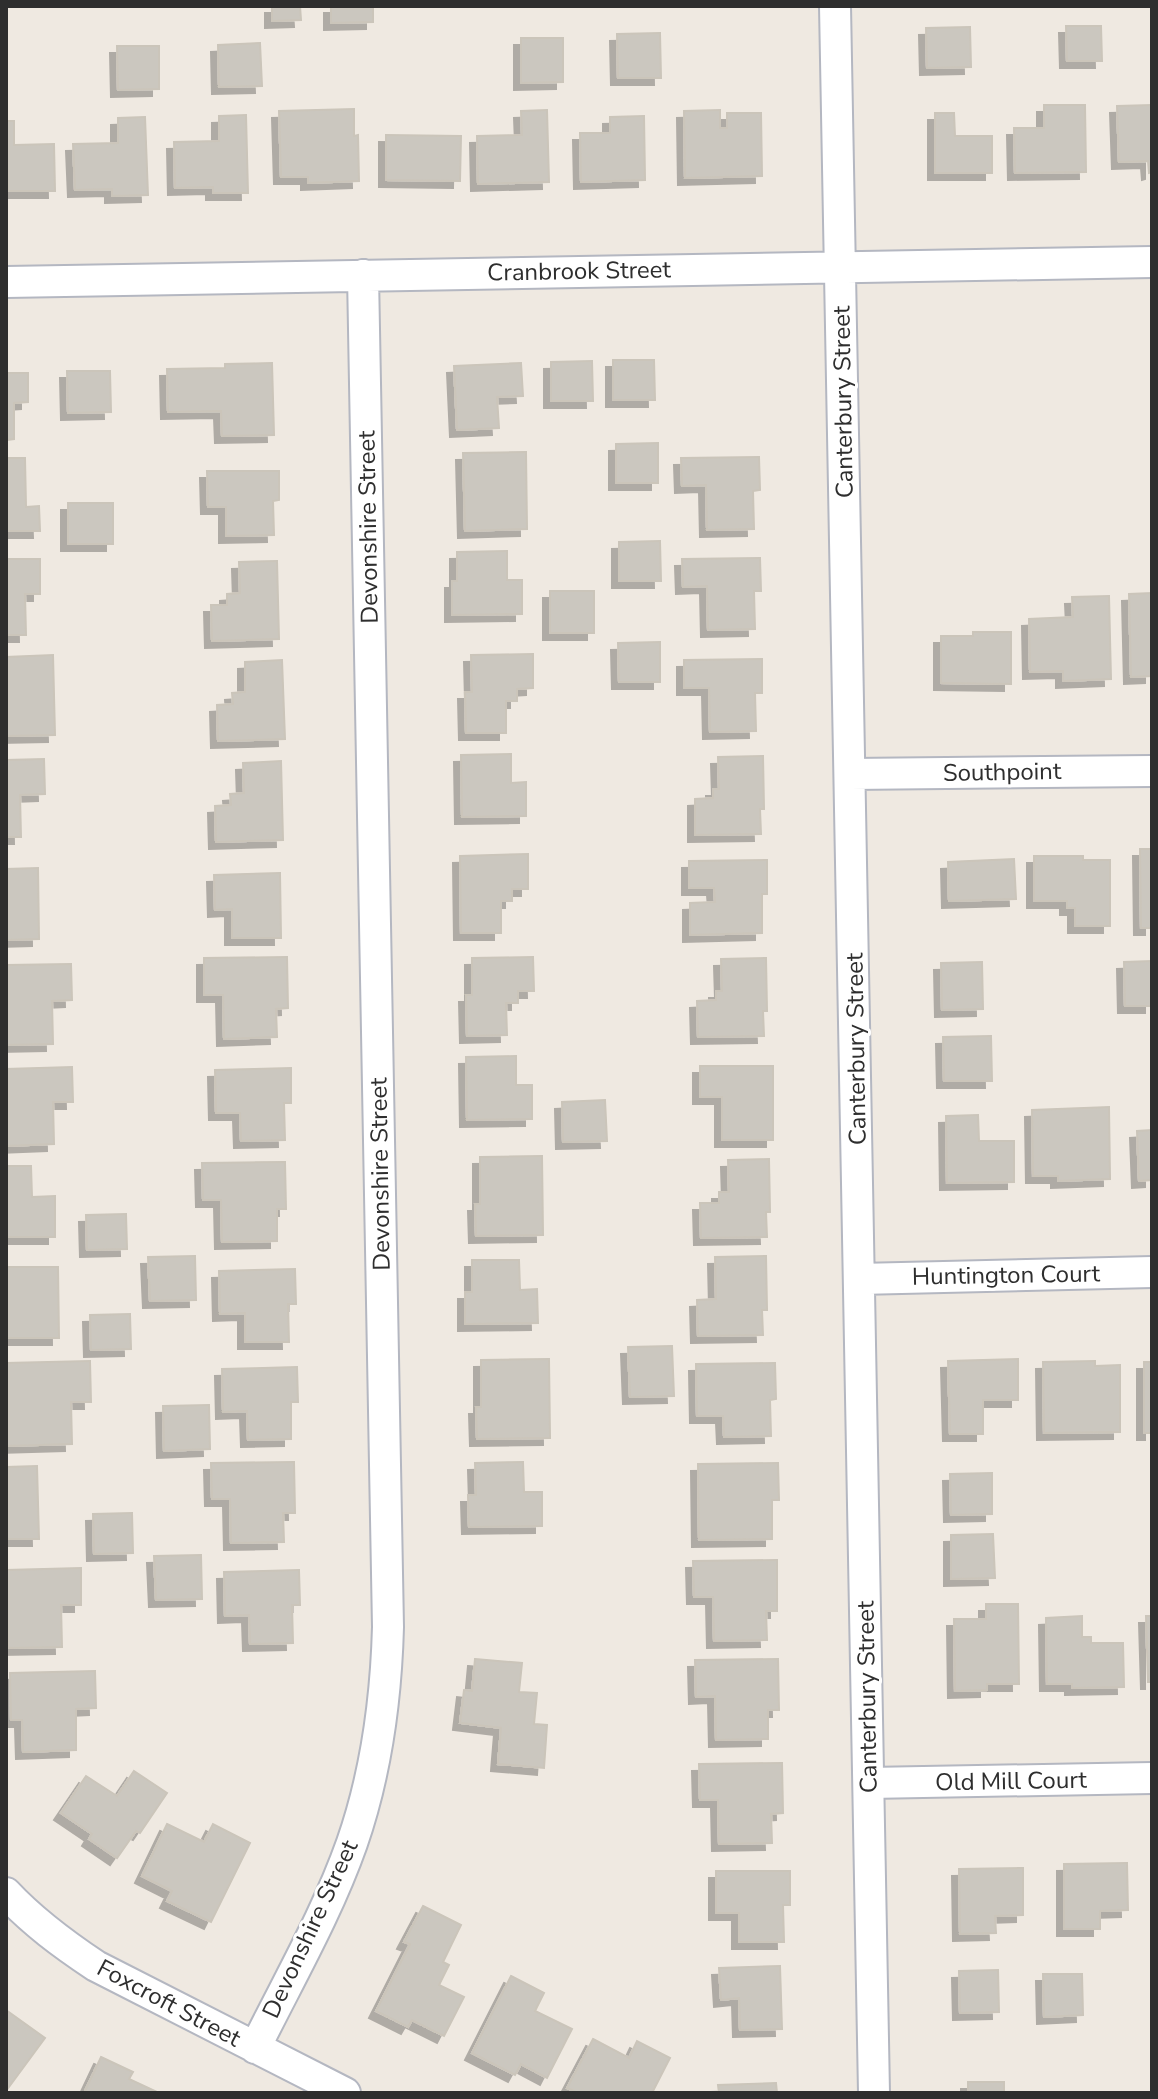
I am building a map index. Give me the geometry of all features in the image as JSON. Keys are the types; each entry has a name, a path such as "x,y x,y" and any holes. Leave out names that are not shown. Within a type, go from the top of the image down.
{"street":[{"name":"Canterbury Street","path":"835,6 874,2093"},
{"name":"Cranbrook Street","path":"6,282 1152,262"},
{"name":"Devonshire Street","path":"255,2048 322,1914 352,1843 375,1762 387,1678 363,275"},
{"name":"Southpoint","path":"851,774 1152,771"},
{"name":"Huntington Court","path":"859,1279 1152,1272"},
{"name":"Old Mill Court","path":"869,1783 1152,1778"},
{"name":"Foxcroft Street","path":"6,1893 27,1915 96,1966 345,2093"}],"building":[{"path":"272,6 300,6 301,20 272,21"},
{"path":"331,6 373,6 373,22 331,23"},
{"path":"1066,26 1101,26 1102,61 1067,61"},
{"path":"970,27 971,67 927,68 926,28"},
{"path":"660,33 661,78 618,78 617,34"},
{"path":"521,38 563,38 563,82 521,83"},
{"path":"260,43 262,86 219,87 218,45"},
{"path":"117,46 159,46 159,89 118,90"},
{"path":"1044,105 1085,105 1086,172 1015,173 1014,128 1044,128"},
{"path":"1152,105 1152,172 1149,173 1148,161 1119,162 1117,106"},
{"path":"354,109 359,181 308,183 308,177 281,177 279,111"},
{"path":"547,110 549,182 478,184 477,136 522,135 521,111"},
{"path":"720,110 720,128 727,128 727,113 761,113 762,176 685,178 684,111"},
{"path":"935,113 954,113 955,136 992,136 992,173 935,173"},
{"path":"246,115 248,193 213,193 213,187 175,188 174,142 219,141 219,116"},
{"path":"644,116 645,180 581,182 580,133 610,133 610,117"},
{"path":"145,117 148,195 112,196 112,189 75,190 73,144 118,143 118,118"},
{"path":"6,121 14,121 14,145 54,144 55,191 8,191"},
{"path":"386,135 461,136 460,181 386,180"},
{"path":"613,360 654,360 655,400 613,400"},
{"path":"592,361 593,401 551,401 551,362"},
{"path":"272,363 274,435 222,436 221,411 168,412 167,369"},
{"path":"521,363 523,396 497,397 499,428 457,430 454,366"},
{"path":"67,371 110,371 111,412 68,413"},
{"path":"6,373 28,373 28,402 14,403 14,439 6,440"},
{"path":"658,443 658,483 616,483 616,444"},
{"path":"526,452 527,529 465,531 463,453"},
{"path":"759,457 760,490 753,491 754,529 707,530 706,485 682,486 681,458"},
{"path":"6,458 25,458 26,507 39,506 40,531 6,531"},
{"path":"207,471 279,471 279,500 273,501 274,535 226,536 226,507 208,507"},
{"path":"68,503 113,503 113,544 68,544"},
{"path":"660,541 661,581 619,581 619,542"},
{"path":"507,551 507,580 522,580 522,614 452,615 452,581 457,581 457,552"},
{"path":"760,558 761,591 754,591 755,629 708,630 707,586 683,587 682,559"},
{"path":"6,559 40,559 40,594 25,594 26,635 6,635"},
{"path":"277,561 279,639 212,641 211,605 227,605 227,594 240,593 239,562"},
{"path":"550,591 594,591 594,633 550,633"},
{"path":"1152,593 1152,676 1131,677 1129,594"},
{"path":"1109,596 1111,679 1063,681 1063,671 1030,672 1029,619 1073,617 1072,597"},
{"path":"973,632 1011,632 1011,684 941,683 941,636 973,636"},
{"path":"660,642 660,682 619,682 618,643"},
{"path":"533,654 533,688 517,689 517,701 506,701 506,733 466,733 465,692 472,692 471,655"},
{"path":"53,655 55,735 6,736 6,657"},
{"path":"762,659 762,693 755,693 756,731 710,732 709,688 684,688 684,660"},
{"path":"282,660 285,739 218,741 217,705 233,704 232,693 245,692 245,662"},
{"path":"511,754 511,783 526,782 526,816 462,817 461,755"},
{"path":"763,756 761,834 695,835 695,799 713,798 713,789 719,789 718,757"},
{"path":"44,759 45,794 20,795 21,837 6,837 6,760"},
{"path":"281,761 283,840 216,842 215,806 231,805 230,794 244,793 243,763"},
{"path":"1140,849 1152,849 1152,928 1141,928"},
{"path":"528,854 528,889 512,889 512,901 501,901 501,933 461,933 460,856"},
{"path":"1034,856 1083,856 1083,860 1110,860 1110,926 1075,926 1075,908 1067,908 1067,901 1034,901"},
{"path":"1014,859 1016,899 949,901 948,862"},
{"path":"767,860 767,894 762,894 762,933 690,935 690,903 715,902 714,888 689,888 689,861"},
{"path":"38,868 39,939 6,940 6,869"},
{"path":"280,873 281,938 232,938 232,909 215,910 214,875"},
{"path":"287,957 288,1008 276,1009 277,1037 224,1039 223,995 204,995 204,958"},
{"path":"533,957 534,991 518,991 518,1003 506,1003 507,1035 467,1036 466,995 472,995 472,958"},
{"path":"766,958 764,1036 698,1037 697,1001 716,1000 716,991 722,991 721,959"},
{"path":"1152,961 1152,1006 1125,1006 1124,962"},
{"path":"982,962 983,1009 942,1010 941,963"},
{"path":"71,964 72,1000 52,1001 53,1044 6,1045 6,965"},
{"path":"991,1036 992,1081 944,1081 943,1037"},
{"path":"516,1056 516,1085 532,1085 532,1119 467,1120 466,1057"},
{"path":"700,1066 773,1066 773,1140 722,1140 722,1097 700,1097"},
{"path":"72,1067 73,1102 53,1102 54,1144 6,1146 6,1069"},
{"path":"291,1068 291,1103 284,1103 285,1140 241,1141 240,1113 216,1113 215,1070"},
{"path":"605,1100 607,1141 563,1142 562,1102"},
{"path":"1109,1107 1110,1179 1058,1181 1058,1176 1033,1176 1032,1110"},
{"path":"978,1115 979,1141 1014,1141 1014,1182 947,1183 946,1116"},
{"path":"1152,1130 1152,1180 1139,1181 1137,1131"},
{"path":"542,1156 543,1235 476,1236 475,1204 480,1204 480,1157"},
{"path":"769,1159 767,1237 701,1238 700,1203 719,1203 719,1192 729,1192 728,1160"},
{"path":"285,1162 286,1209 277,1209 277,1241 222,1242 221,1200 203,1200 202,1163"},
{"path":"6,1166 31,1166 32,1197 55,1196 55,1237 6,1237"},
{"path":"126,1214 127,1249 87,1250 86,1215"},
{"path":"195,1256 196,1300 150,1301 148,1257"},
{"path":"766,1256 767,1310 762,1310 763,1335 698,1336 697,1300 716,1299 715,1257"},
{"path":"472,1260 519,1260 520,1290 537,1289 538,1323 465,1324 465,1292 472,1292"},
{"path":"6,1267 58,1267 59,1338 6,1338"},
{"path":"295,1269 296,1304 288,1304 289,1342 245,1342 245,1313 220,1314 219,1271"},
{"path":"130,1314 131,1349 91,1350 90,1315"},
{"path":"672,1346 674,1396 630,1397 628,1347"},
{"path":"549,1359 550,1438 477,1439 476,1407 481,1407 481,1360"},
{"path":"1018,1359 1018,1400 983,1400 983,1434 950,1434 948,1361"},
{"path":"90,1361 91,1402 71,1402 72,1444 6,1446 6,1363"},
{"path":"1095,1361 1095,1366 1120,1365 1120,1432 1044,1433 1043,1362"},
{"path":"1144,1362 1152,1362 1152,1433 1144,1433"},
{"path":"775,1363 776,1399 770,1400 771,1436 724,1437 723,1416 697,1416 696,1364"},
{"path":"297,1367 298,1402 291,1402 291,1439 248,1440 247,1411 223,1412 222,1369"},
{"path":"209,1405 210,1449 164,1451 163,1406"},
{"path":"294,1462 295,1513 283,1513 284,1542 231,1543 230,1499 212,1499 211,1463"},
{"path":"523,1462 524,1492 542,1492 542,1526 469,1527 468,1495 476,1495 475,1463"},
{"path":"778,1463 779,1500 772,1500 772,1539 699,1540 698,1464"},
{"path":"37,1466 39,1539 6,1539 6,1467"},
{"path":"992,1473 992,1514 951,1515 950,1474"},
{"path":"132,1513 133,1553 94,1554 93,1514"},
{"path":"993,1534 995,1578 951,1579 951,1535"},
{"path":"201,1555 202,1599 156,1600 154,1556"},
{"path":"777,1560 777,1611 766,1611 767,1640 714,1641 713,1597 694,1597 693,1561"},
{"path":"81,1568 81,1605 61,1605 62,1647 8,1648 6,1570"},
{"path":"299,1570 300,1605 292,1605 293,1643 250,1644 249,1615 225,1616 224,1572"},
{"path":"986,1604 1018,1604 1019,1684 987,1684 987,1690 955,1691 954,1619 986,1619"},
{"path":"1082,1616 1082,1637 1091,1637 1091,1643 1123,1643 1124,1687 1072,1688 1072,1684 1047,1684 1046,1618"},
{"path":"1146,1616 1152,1616 1152,1682 1148,1682"},
{"path":"475,1659 522,1663 519,1692 537,1693 534,1724 547,1725 544,1768 498,1764 501,1728 460,1723 464,1690 472,1691"},
{"path":"778,1659 779,1710 768,1710 768,1739 716,1740 715,1696 696,1697 695,1660"},
{"path":"95,1671 96,1708 76,1709 76,1750 23,1752 22,1720 11,1720 10,1673"},
{"path":"782,1763 783,1813 771,1814 772,1843 719,1844 718,1800 700,1800 699,1764"},
{"path":"134,1771 167,1793 140,1833 136,1831 117,1858 89,1839 92,1834 61,1813 86,1776 117,1796"},
{"path":"167,1824 204,1842 213,1824 250,1843 211,1922 167,1901 172,1891 142,1876"},
{"path":"1127,1863 1128,1910 1100,1911 1100,1929 1064,1929 1064,1864"},
{"path":"1023,1868 1023,1915 995,1916 996,1933 960,1934 959,1869"},
{"path":"716,1871 790,1871 790,1905 783,1905 784,1942 739,1942 739,1913 716,1913"},
{"path":"423,1906 461,1925 443,1962 449,1965 439,1985 464,1997 444,2036 412,2020 408,2027 376,2011 410,1944 404,1942"},
{"path":"780,1966 782,2029 740,2030 739,1998 721,2000 719,1968"},
{"path":"998,1970 999,2012 960,2013 959,1971"},
{"path":"1043,1974 1082,1974 1083,2015 1044,2017"},
{"path":"511,1976 544,1993 535,2011 572,2029 547,2078 521,2064 515,2075 472,2053"},
{"path":"6,2010 45,2038 6,2091"},
{"path":"593,2039 629,2058 637,2041 670,2058 652,2093 578,2093 567,2088"},
{"path":"101,2057 133,2072 129,2079 159,2093 84,2093"},
{"path":"968,2082 1004,2082 1004,2093 968,2093"},
{"path":"776,2083 777,2093 719,2093 718,2085"}]}
